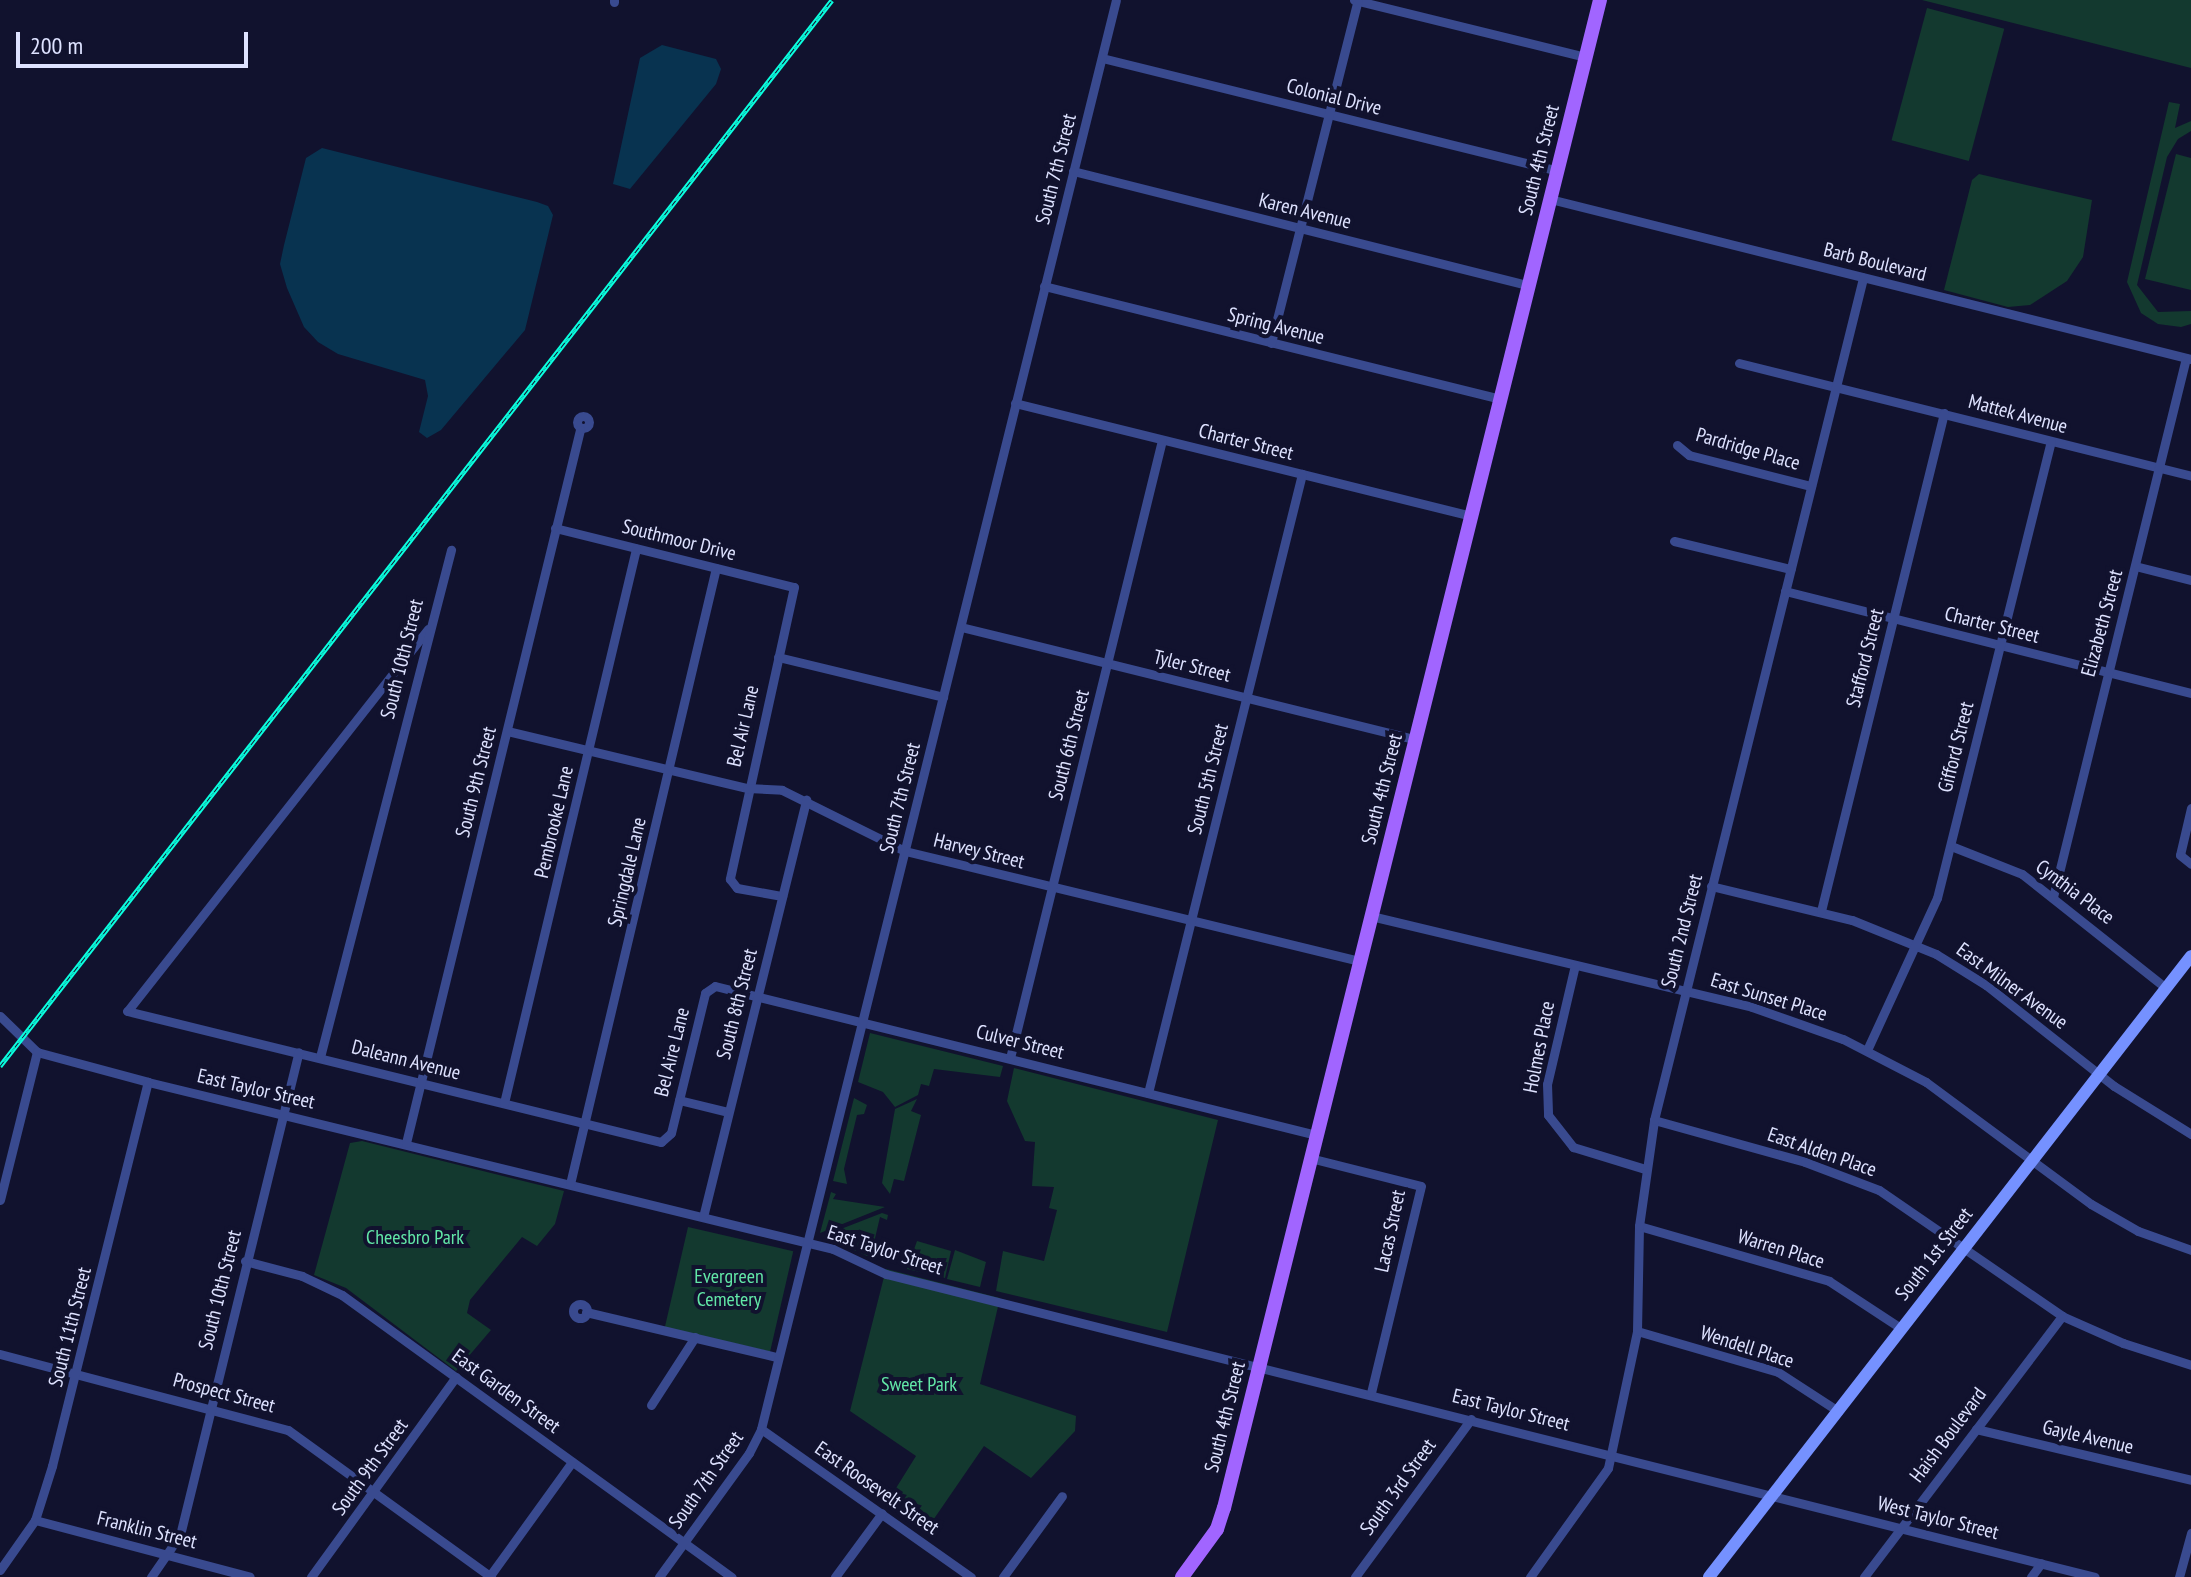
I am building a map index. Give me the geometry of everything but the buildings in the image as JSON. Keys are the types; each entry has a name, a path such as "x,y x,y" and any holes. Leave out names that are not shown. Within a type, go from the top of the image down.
{"main road":[{"name":"South 4th Street","path":"1182,1577 1220,1521 1600,0"}],"street":[{"name":"South 7th Street","path":"659,1577 749,1453 761,1429 1116,0"},
{"path":"1271,343 1357,0 1586,57"},
{"name":"Colonial Drive","path":"1102,58 1557,171"},
{"name":"Karen Avenue","path":"1073,171 1528,285"},
{"name":"Barb Boulevard","path":"1550,199 2189,359"},
{"name":"South 2nd Street","path":"1530,1577 1608,1468 1637,1331 1639,1226 1654,1120 1863,278"},
{"name":"Spring Avenue","path":"1044,286 1499,399"},
{"name":"Elizabeth Street","path":"2053,897 2107,672 2189,359"},
{"name":"Mattek Avenue","path":"1739,363 2191,476"},
{"name":"Charter Street","path":"1015,403 1469,515"},
{"name":"Stafford Street","path":"1821,911 1944,413"},
{"name":"South 9th Street","path":"406,1143 580,430"},
{"name":"South 6th Street","path":"1010,1058 1162,440"},
{"name":"Gifford Street","path":"1867,1050 1919,946 1951,846 2051,442"},
{"name":"Pardridge Place","path":"1677,445 1689,455 1811,486"},
{"name":"South 5th Street","path":"1148,1093 1302,474"},
{"name":"Southmoor Drive","path":"555,528 794,587"},
{"path":"1674,541 1791,569"},
{"name":"Pembrooke Lane","path":"504,1103 636,549"},
{"name":"South 10th Street","path":"320,1057 428,629 451,550"},
{"path":"2135,566 2191,580"},
{"name":"Springdale Lane","path":"570,1184 716,568"},
{"name":"Bel Air Lane","path":"782,896 734,886 731,873 747,788 794,587"},
{"name":"Charter Street","path":"1785,591 2191,693"},
{"name":"Tyler Street","path":"961,627 1414,739"},
{"name":"Daleann Avenue","path":"428,629 127,1011 658,1142 668,1140 671,1133"},
{"path":"778,657 943,697"},
{"name":"Harvey Street","path":"507,731 747,788 772,787 806,800 905,851 1359,961"},
{"name":"South 8th Street","path":"703,1217 806,800"},
{"path":"2191,808 2180,855 2191,864"},
{"name":"Cynthia Place","path":"1951,846 1999,861 2053,897 2166,988"},
{"name":"East Milner Avenue","path":"1711,886 1821,911 1919,946 1986,985 2101,1074 2191,1134"},
{"name":"East Sunset Place","path":"1371,916 1788,1018 1867,1050 1926,1082 2138,1231 2191,1250"},
{"name":"South 1st Street","path":"1709,1577 2191,956"},
{"name":"Holmes Place","path":"1575,965 1547,1084 1548,1115 1573,1147 1645,1169"},
{"name":"Culver Street","path":"715,986 1316,1135"},
{"name":"Bel Aire Lane","path":"671,1133 705,993 715,986"},
{"name":"East Taylor Street","path":"0,1016 37,1052 807,1243 886,1274 1371,1393 1772,1496"},
{"path":"0,1200 37,1052"},
{"name":"South 10th Street","path":"151,1577 180,1535 245,1261 299,1052"},
{"name":"South 11th Street","path":"1,1574 35,1520 78,1373 148,1082"},
{"path":"679,1100 728,1112"},
{"name":"East Alden Place","path":"1654,1120 1856,1179 1901,1201 2062,1316 2123,1343 2191,1365"},
{"name":"Lacas Street","path":"1310,1158 1421,1186 1371,1393"},
{"name":"Warren Place","path":"1639,1226 1829,1281 1902,1329"},
{"name":"East Garden Street","path":"245,1261 321,1282 732,1577"},
{"path":"586,1312 777,1357"},
{"name":"Haish Boulevard","path":"1864,1577 2062,1316"},
{"name":"Wendell Place","path":"1637,1331 1778,1372 1838,1411"},
{"path":"651,1405 695,1337"},
{"name":"Prospect Street","path":"0,1354 288,1430 490,1577"},
{"name":"South 9th Street","path":"311,1577 456,1377"},
{"name":"South 3rd Street","path":"1355,1577 1471,1419"},
{"name":"East Roosevelt Street","path":"761,1429 971,1577"},
{"name":"Gayle Avenue","path":"1976,1429 2191,1480"},
{"path":"490,1577 572,1462"},
{"path":"1003,1577 1062,1496"},
{"name":"West Taylor Street","path":"1772,1496 2095,1577"},
{"path":"835,1577 882,1513"},
{"name":"Franklin Street","path":"35,1520 250,1577"},
{"path":"2179,1577 2191,1533"},
{"path":"2031,1577 2041,1563"},
{"path":"2038,1577 2041,1563"}],"green space":[{"path":"1922,0 2191,0 2191,68"},
{"path":"1927,8 2004,29 1969,161 1892,140"},
{"path":"2169,102 2180,104 2175,128 2191,121 2191,131 2178,139 2167,157 2137,285 2158,312 2191,311 2191,324 2181,327 2158,324 2141,313 2127,282"},
{"path":"2176,154 2191,158 2191,290 2145,279"},
{"path":"1979,174 2092,200 2083,257 2067,281 2030,305 2008,307 1944,290 1972,180"},
{"path":"870,1033 1003,1066 1000,1077 934,1069 929,1086 921,1084 918,1095 895,1107 883,1092 858,1082"},
{"path":"1014,1068 1218,1120 1167,1332 996,1291 1003,1251 1044,1261 1057,1210 1049,1208 1054,1187 1032,1186 1035,1142 1025,1141 1007,1101"},
{"path":"854,1098 867,1105 864,1114 857,1115 844,1169 847,1184 833,1181"},
{"path":"917,1099 911,1111 921,1115 904,1181 894,1179 890,1194 882,1183 895,1109"},
{"name":"Cheesbro Park","path":"362,1141 564,1191 555,1224 537,1246 522,1237 470,1300 467,1313 491,1330 456,1371 346,1288 314,1275 350,1143"},
{"path":"831,1192 836,1194 833,1199 885,1207 820,1233"},
{"path":"882,1213 888,1215 887,1220 880,1217 872,1251 876,1260 823,1236"},
{"name":"Evergreen Cemetery","path":"688,1227 793,1251 770,1352 665,1327"},
{"path":"917,1241 951,1251 945,1278 907,1269"},
{"path":"955,1250 986,1262 980,1287 947,1279"},
{"name":"Sweet Park","path":"886,1269 1000,1298 980,1384 1076,1416 1075,1431 1031,1478 984,1446 927,1529 888,1501 916,1456 850,1411"}],"water":[{"path":"662,45 716,59 721,69 716,84 630,189 613,184 640,58"},
{"path":"322,148 537,202 548,206 553,215 525,330 441,430 427,438 419,432 428,396 425,380 338,354 318,342 304,327 287,288 280,264 284,245 306,158"}],"railway":[{"path":"0,1066 832,0"}]}
